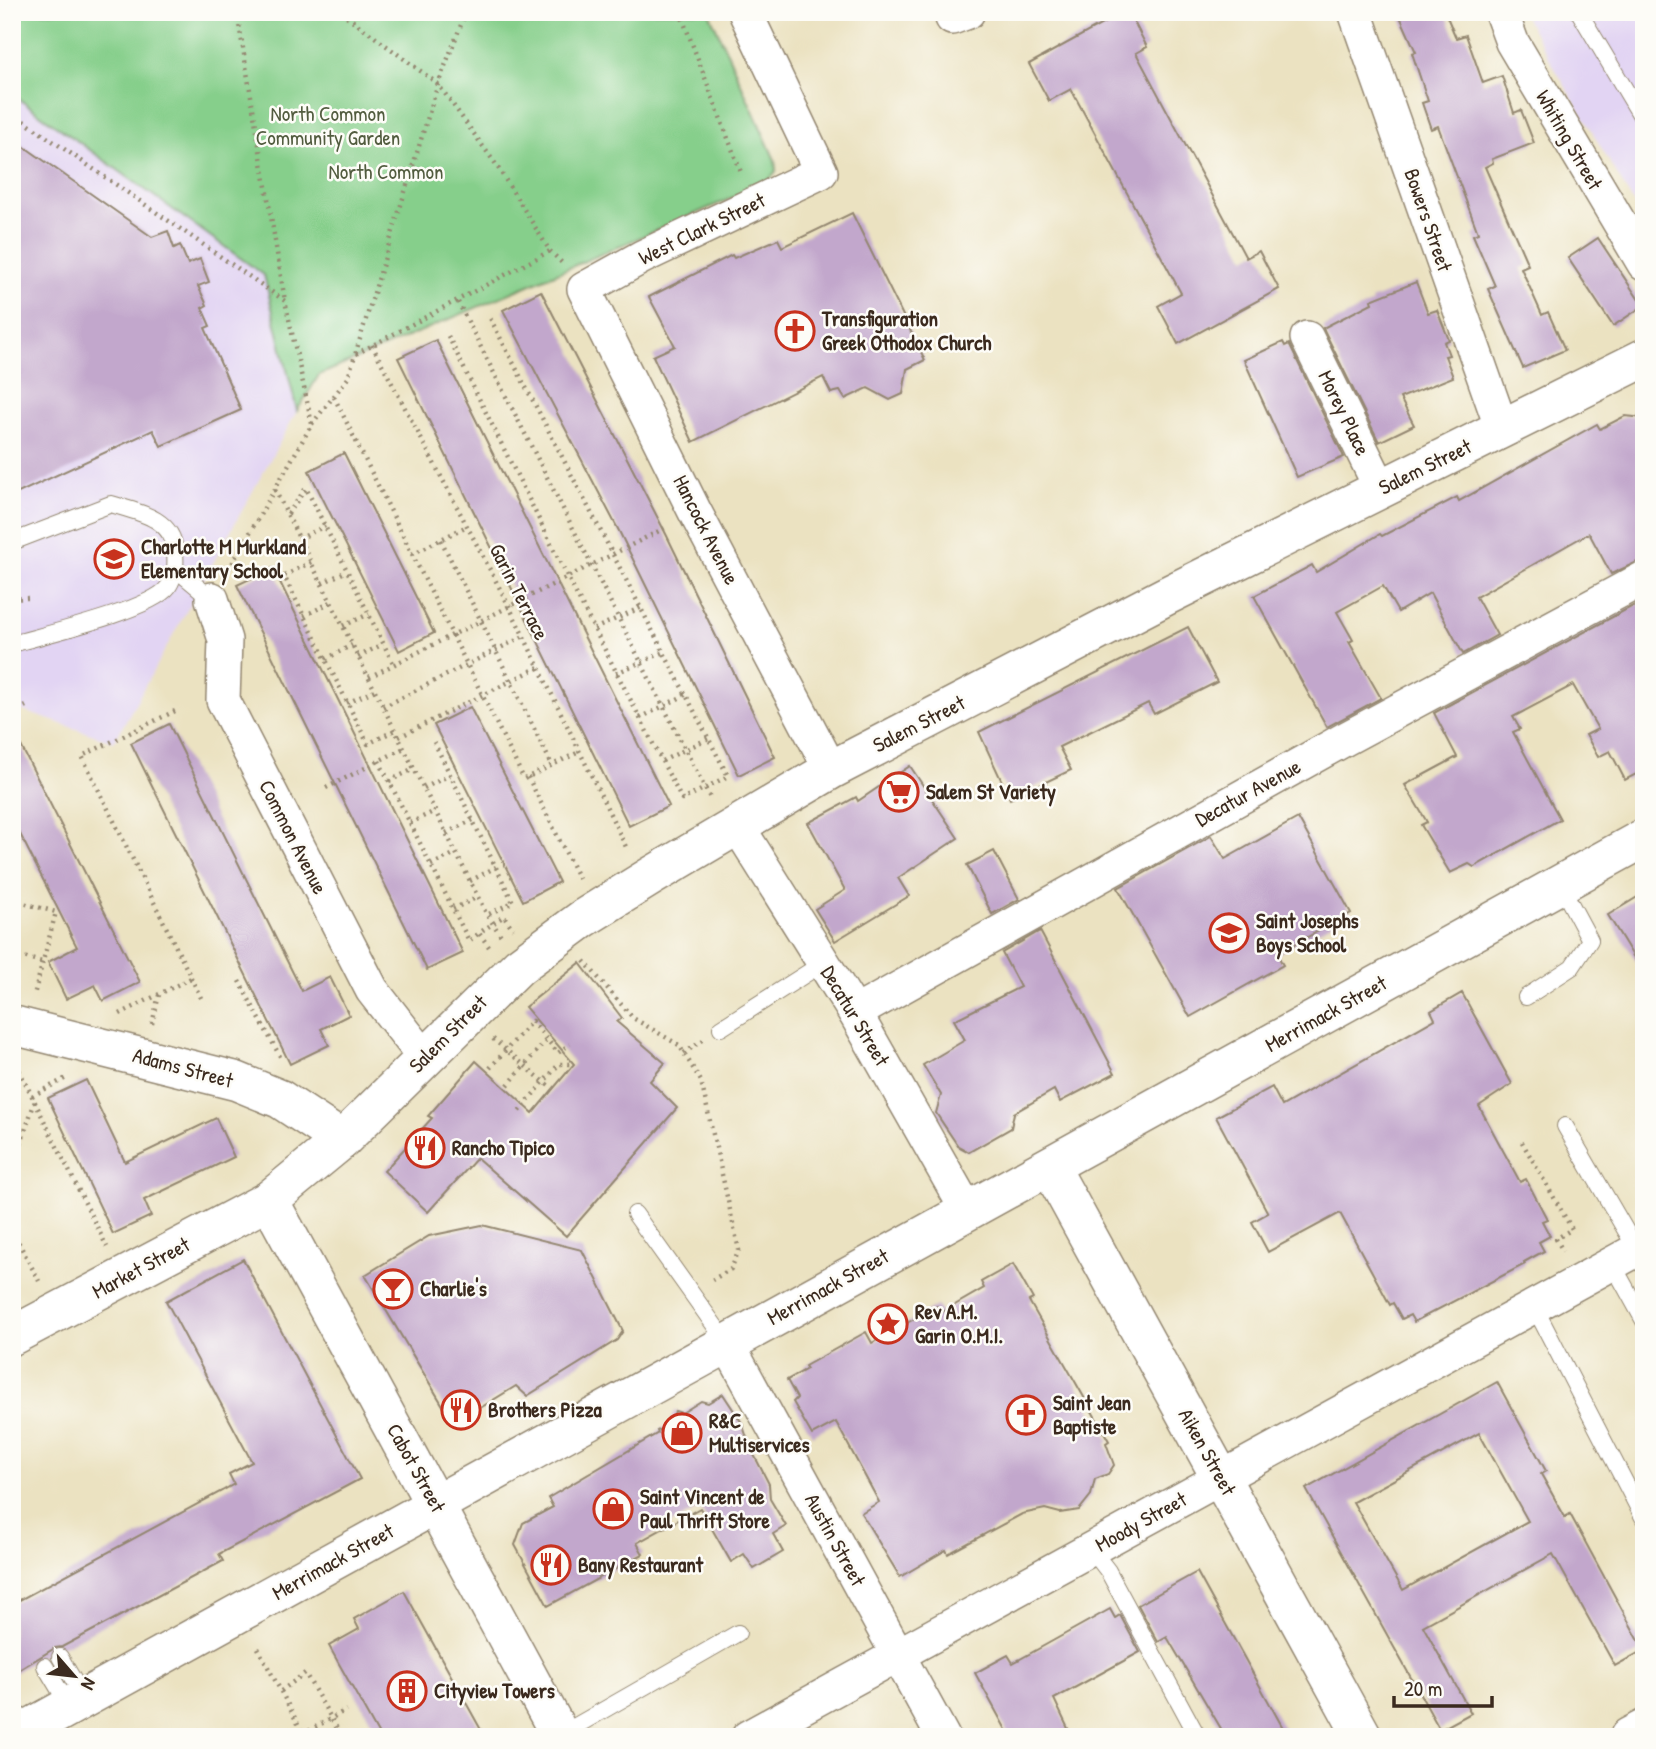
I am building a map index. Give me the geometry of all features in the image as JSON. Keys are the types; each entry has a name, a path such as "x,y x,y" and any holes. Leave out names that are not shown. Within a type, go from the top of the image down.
{"main road":[{"name":"Salem Street","path":"269,1200 342,1140 499,985 548,943 726,816 831,770 1644,358"},
{"name":"Merrimack Street","path":"14,1737 1644,838"},
{"name":"Adams Street","path":"22,1013 236,1081 280,1099 342,1140"},
{"name":"Aiken Street","path":"1050,1167 1363,1737"},
{"name":"Market Street","path":"12,1336 269,1200"},
{"name":"Cabot Street","path":"269,1200 561,1736"},
{"path":"1629,1737 1644,1729"}],"street":[{"name":"West Clark Street","path":"584,289 642,257 821,172 746,12"},
{"name":"Bowers Street","path":"1355,12 1502,429"},
{"name":"Whiting Street","path":"1502,12 1512,42 1644,264"},
{"name":"Hancock Avenue","path":"584,289 695,512 831,770"},
{"name":"Morey Place","path":"1307,338 1381,489"},
{"name":"Decatur Avenue","path":"855,1013 1321,752 1644,578"},
{"name":"Common Avenue","path":"212,599 225,640 223,700 372,990 425,1058"},
{"name":"Decatur Street","path":"726,816 855,1013 967,1210"},
{"name":"Moody Street","path":"748,1737 1631,1253"},
{"name":"Austin Street","path":"727,1343 943,1737"}],"lane":[{"path":"1579,12 1644,121"},
{"path":"12,542 111,504 160,522 174,541 176,569 167,589 131,609 12,644"},
{"path":"176,569 212,599"},
{"path":"1526,997 1572,967 1590,940 1560,884"},
{"path":"721,1028 823,963"},
{"path":"1565,1126 1631,1253 1644,1321"},
{"path":"635,1214 727,1343"},
{"path":"1534,1307 1644,1519"},
{"path":"1091,1549 1108,1571 1198,1737"},
{"path":"561,1736 738,1633"},
{"path":"60,1657 77,1702"},
{"path":"45,1665 77,1702"}],"path":[{"path":"237,12 285,301 312,424"},
{"path":"341,12 438,84 495,163 550,251 584,289"},
{"path":"212,599 312,424 348,378 438,84 466,12"},
{"path":"680,12 743,175"},
{"path":"12,113 285,301"},
{"path":"355,354 458,302 550,251"},
{"path":"458,302 684,751 704,789 726,816"},
{"path":"448,336 682,800 729,776 490,318"},
{"name":"Garin Terrace","path":"372,345 509,606 631,856"},
{"path":"334,397 524,779 579,751"},
{"path":"287,514 306,488 394,665"},
{"path":"275,489 492,925 503,938"},
{"path":"369,677 615,555 695,512"},
{"path":"299,539 325,526"},
{"path":"412,554 467,526"},
{"path":"440,540 552,765"},
{"path":"311,562 284,576 347,703 368,744 395,730"},
{"path":"322,583 347,570"},
{"path":"12,600 28,598"},
{"path":"304,616 331,602"},
{"path":"594,629 642,607"},
{"path":"343,626 369,614"},
{"path":"383,706 524,636"},
{"path":"358,657 383,644"},
{"path":"326,659 352,645"},
{"path":"616,673 665,652"},
{"path":"399,737 539,667"},
{"path":"347,703 375,690"},
{"path":"639,718 687,694"},
{"path":"12,713 26,706"},
{"path":"175,711 82,756 203,1002"},
{"path":"662,761 709,738"},
{"path":"434,742 513,902 487,915"},
{"path":"326,788 404,748"},
{"path":"379,761 469,941 504,916 513,930"},
{"path":"389,781 414,769"},
{"path":"424,788 450,775"},
{"path":"528,777 582,885"},
{"path":"410,823 435,811"},
{"path":"446,833 473,820"},
{"path":"431,865 456,853"},
{"path":"470,881 496,867"},
{"path":"453,909 478,897"},
{"path":"12,900 56,912 42,962 22,1013"},
{"path":"480,933 490,949"},
{"path":"12,954 42,962"},
{"path":"582,958 633,1018 679,1045 701,1081 739,1250 731,1269 690,1293"},
{"path":"117,1016 191,978"},
{"path":"239,981 285,1065"},
{"path":"150,1032 159,995"},
{"path":"490,1068 532,1021 558,1053 569,1044"},
{"path":"493,1039 549,1086"},
{"path":"508,1085 547,1039"},
{"path":"12,1056 107,1248"},
{"path":"519,1111 559,1064 570,1064"},
{"path":"32,1096 77,1073"},
{"path":"12,1170 35,1101"},
{"path":"1522,1142 1572,1229 1556,1239 1563,1251"},
{"path":"12,1230 39,1282"},
{"path":"258,1648 304,1735 346,1710"},
{"path":"281,1691 304,1673 342,1737"}],"shaded area":[{"path":"1522,12 1644,12 1644,219 1633,202"},
{"name":"Charlotte M Murkland Elementary School","path":"12,94 264,275 297,411 114,742 12,707"}],"green space":[{"name":"North Common","path":"12,12 709,12 775,160 776,171 767,183 319,375 297,411 264,275 12,94"}],"building":[{"path":"1124,12 1129,12 1147,47 1136,53 1246,258 1259,251 1279,289 1178,344 1158,306 1181,293 1071,89 1049,101 1029,64"},
{"path":"1398,12 1445,12 1456,38 1466,35 1483,83 1502,76 1514,113 1521,110 1534,143 1492,159 1493,163 1485,167 1528,265 1521,268 1542,315 1548,312 1565,350 1523,368 1488,289 1495,286 1473,235 1478,233 1438,126 1431,129 1422,103 1428,101 1412,53 1416,52"},
{"path":"12,138 152,237 168,231 174,248 180,245 188,264 200,259 209,282 198,286 207,305 202,308 210,326 205,328 241,410 161,446 153,430 12,496"},
{"name":"Transfiguration Greek Othodox Church","path":"852,213 925,360 907,369 903,394 890,400 868,388 845,399 840,391 831,393 823,377 693,442 653,356 675,346 649,297 732,255 734,258 778,239 782,247"},
{"path":"1598,238 1643,306 1613,326 1568,258"},
{"path":"1416,282 1428,313 1437,310 1449,340 1444,342 1449,355 1445,356 1453,377 1400,398 1414,425 1379,442 1323,328 1372,303 1371,300"},
{"path":"541,291 666,534 775,757 739,775 619,531 503,310"},
{"path":"436,340 669,806 629,826 398,358"},
{"path":"1283,342 1285,346 1289,344 1344,457 1297,477 1244,360"},
{"path":"1625,416 1644,418 1644,559 1611,574 1589,533 1476,597 1497,635 1463,654 1430,593 1398,612 1383,586 1337,612 1353,640 1349,642 1381,698 1327,727 1254,596 1312,565 1316,572 1380,534 1382,536 1457,497 1459,501 1597,424 1600,429"},
{"path":"344,453 434,633 399,651 309,471"},
{"path":"273,568 463,953 427,970 237,585"},
{"path":"1644,600 1644,770 1625,780 1610,751 1598,757 1586,735 1598,729 1573,685 1513,717 1520,729 1513,732 1560,819 1474,867 1469,864 1450,873 1421,825 1427,822 1405,785 1457,757 1434,713"},
{"path":"1188,627 1217,682 1154,714 1148,703 1059,747 1071,770 1010,799 979,732"},
{"path":"470,707 559,882 523,901 434,725"},
{"path":"169,724 302,991 330,977 349,1015 321,1029 329,1045 290,1064 131,743"},
{"path":"12,728 140,982 103,1001 95,985 66,999 48,962 77,947 12,818"},
{"path":"910,766 958,838 898,878 909,896 835,941 815,909 845,890 808,823 856,797 858,801"},
{"name":"Saint Josephs Boys School","path":"1298,818 1351,913 1277,954 1283,965 1190,1017 1118,888 1211,836 1225,859"},
{"path":"994,851 1019,899 992,914 967,865"},
{"path":"1644,893 1644,974 1608,915"},
{"path":"1040,931 1115,1073 1060,1102 1054,1090 1014,1113 1011,1128 969,1152 958,1146 936,1113 941,1095 923,1065 965,1040 954,1020 1020,987 1002,953"},
{"path":"580,963 622,1018 617,1022 665,1063 650,1081 677,1108 566,1236 477,1158 428,1212 384,1171 432,1118 428,1116 476,1061 533,1113 574,1064 525,1007"},
{"path":"1462,993 1512,1084 1479,1106 1520,1182 1526,1179 1547,1219 1542,1221 1550,1236 1539,1242 1544,1251 1524,1262 1525,1264 1414,1322 1410,1315 1402,1319 1393,1303 1390,1305 1340,1213 1268,1252 1252,1222 1268,1213 1216,1117 1272,1087 1282,1106 1435,1019 1431,1011"},
{"path":"86,1080 125,1162 216,1118 234,1157 144,1200 151,1216 113,1234 48,1098"},
{"path":"482,1225 582,1250 623,1331 617,1340 527,1396 516,1386 454,1424 365,1275 429,1236"},
{"path":"243,1259 360,1479 219,1554 223,1561 62,1647 55,1648 12,1674 12,1604 234,1484 229,1474 252,1462 166,1301"},
{"path":"1013,1264 1033,1299 1029,1301 1109,1441 1106,1443 1114,1465 1108,1474 1095,1479 1091,1495 1079,1510 1060,1513 1045,1509 1022,1514 948,1554 946,1550 900,1577 861,1513 879,1502 836,1422 812,1435 793,1402 797,1398 787,1380 807,1369 805,1366 866,1332 872,1343 937,1306 941,1313 984,1288 981,1282"},
{"path":"1497,1382 1546,1471 1541,1474 1565,1517 1570,1514 1644,1650 1615,1666 1553,1554 1423,1626 1471,1713 1440,1730 1306,1489","holes":["1479,1433 1528,1521 1403,1590 1353,1502"]},
{"path":"723,1394 742,1423 750,1447 769,1484 770,1499 786,1526 773,1534 783,1552 754,1569 744,1554 731,1562 700,1508 637,1543 643,1554 548,1606 515,1545 523,1523 553,1507 548,1498 658,1433 657,1431 670,1424 675,1411 682,1413 701,1401 708,1403"},
{"path":"1197,1572 1288,1737 1226,1737 1167,1637 1158,1642 1138,1605"},
{"name":"Cityview Towers","path":"404,1591 485,1737 380,1737 329,1646 359,1629 354,1619"},
{"path":"1110,1609 1115,1618 1120,1615 1140,1652 1054,1699 1072,1737 1010,1737 975,1673 1008,1655 1013,1663"}],"place":[{"name":"Transfiguration Greek Othodox Church","path":"795,331"},
{"name":"Charlotte M Murkland Elementary School","path":"114,559"},
{"name":"Salem St Variety","path":"899,792"},
{"name":"Saint Josephs Boys School","path":"1229,933"},
{"name":"Rancho Tipico","path":"425,1148"},
{"name":"Charlie's","path":"393,1289"},
{"name":"Rev A.M. Garin O.M.I.","path":"888,1324"},
{"name":"Brothers Pizza","path":"461,1410"},
{"name":"Saint Jean Baptiste","path":"1026,1415"},
{"name":"R&C Multiservices","path":"682,1433"},
{"name":"Saint Vincent de Paul Thrift Store","path":"613,1509"},
{"name":"Bany Restaurant","path":"551,1565"},
{"name":"Cityview Towers","path":"407,1691"}],"park label":[{"name":"North Common Community Garden","path":"328,126"}]}
